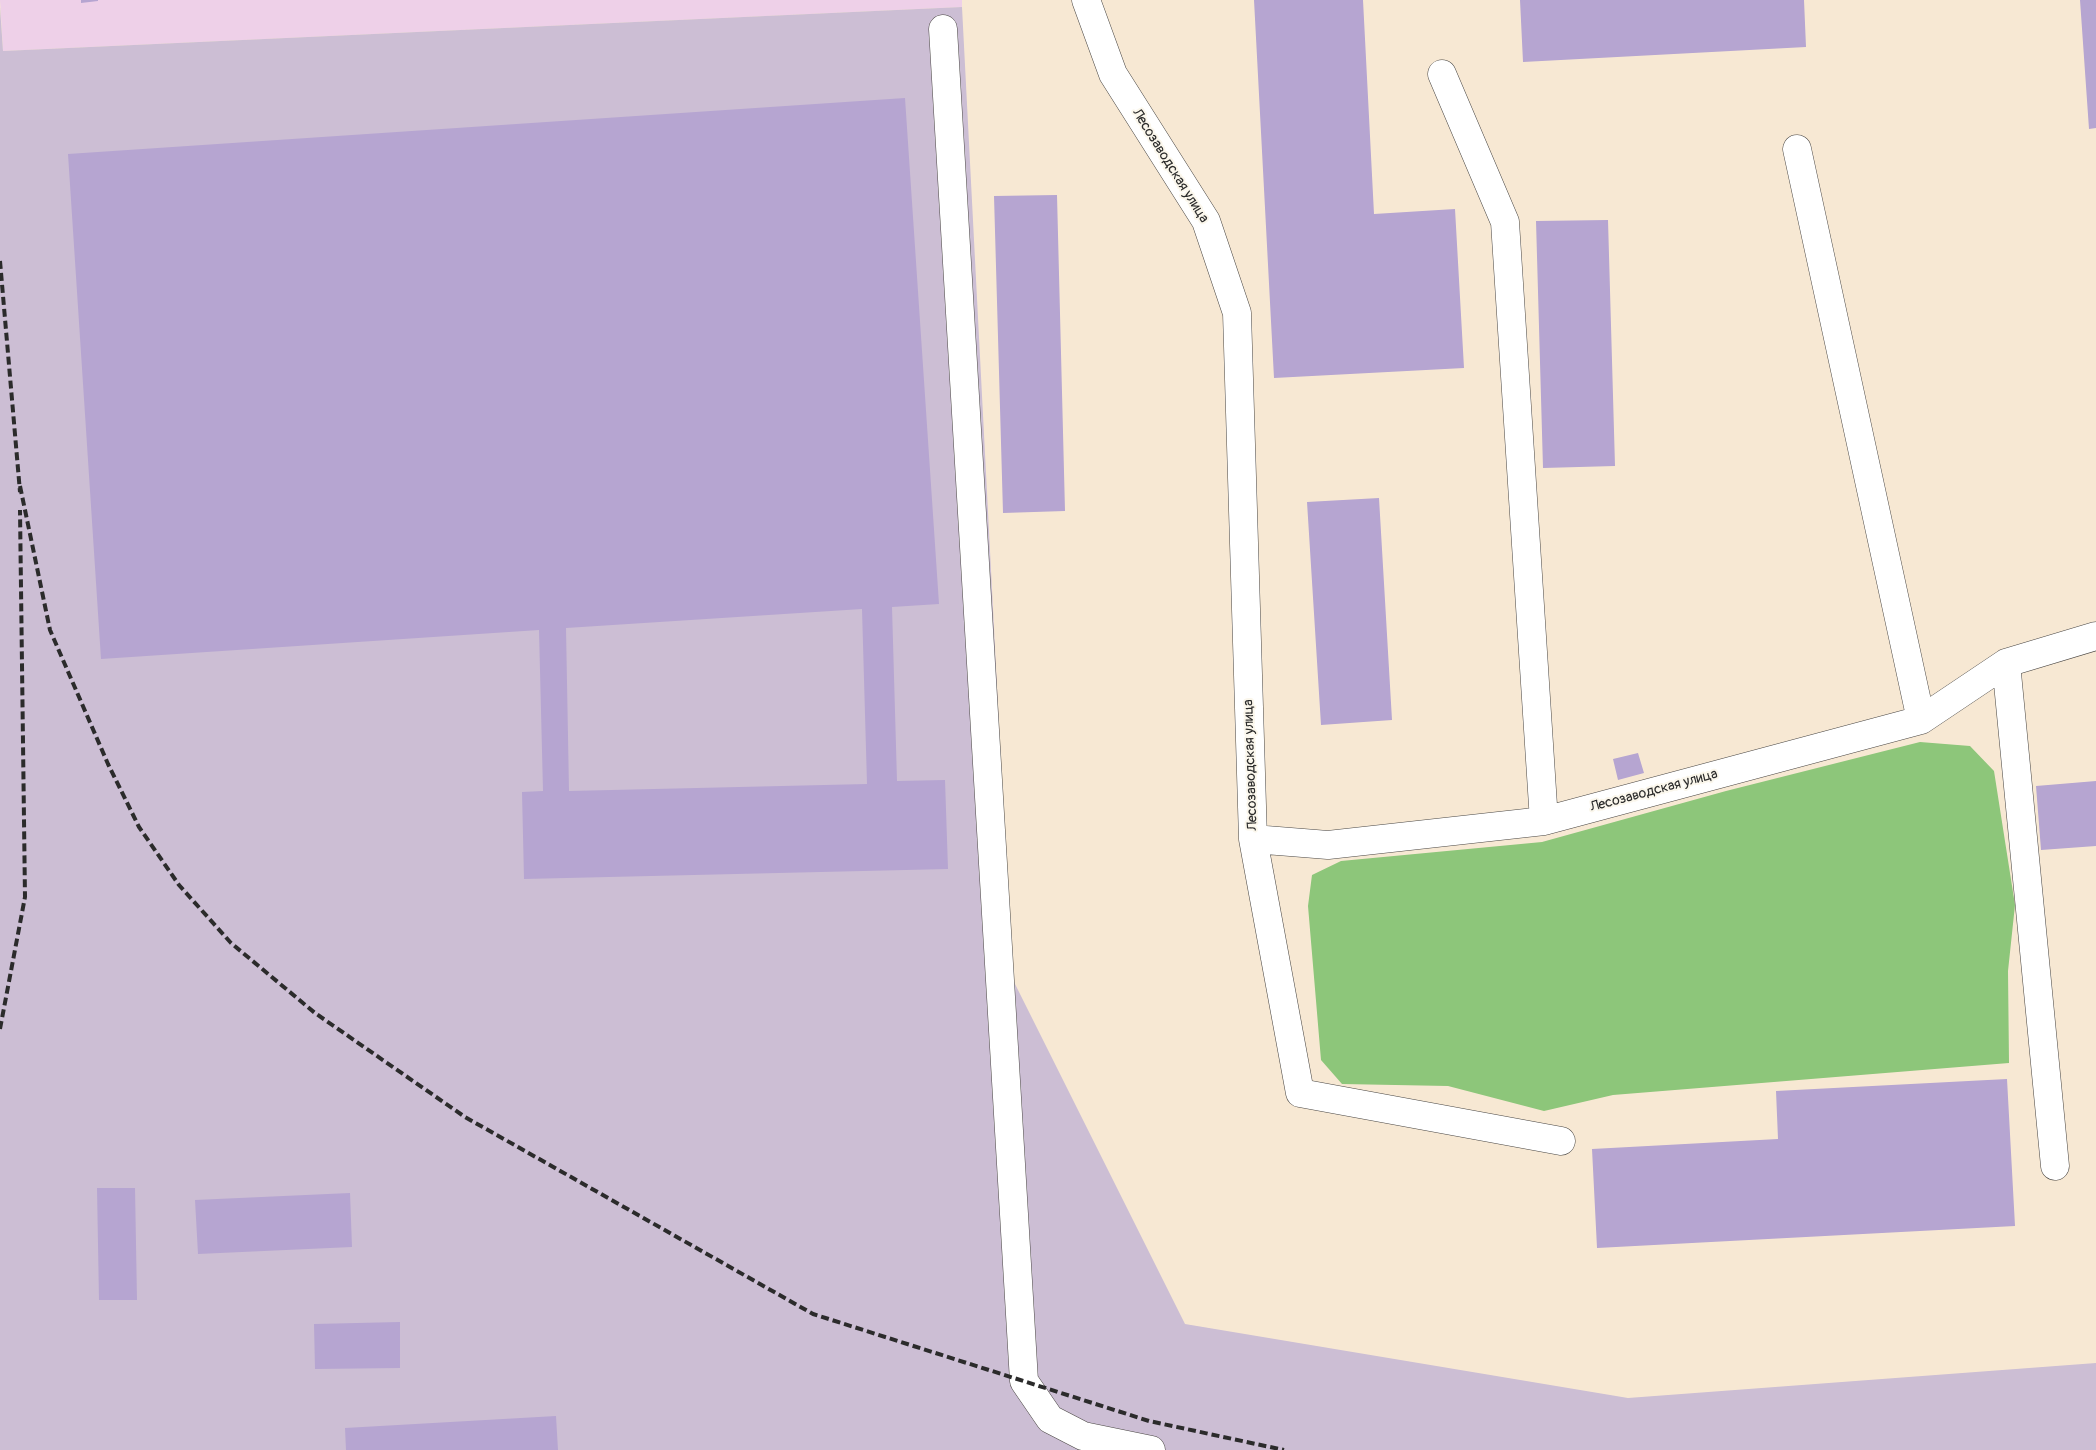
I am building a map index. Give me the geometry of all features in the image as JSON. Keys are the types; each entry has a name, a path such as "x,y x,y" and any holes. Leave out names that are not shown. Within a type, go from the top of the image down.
{"lane":[{"name":"Лесозаводская улица","path":"1086,0 1113,74 1206,221 1237,313 1254,839 1328,844 1544,821 1921,720 2006,663 2096,636"},
{"path":"943,29 1024,1381 1050,1419 1083,1436 1151,1450"},
{"path":"1442,74 1504,222 1544,821"},
{"path":"1797,149 1921,720"},
{"path":"2006,663 2054,1166"},
{"path":"1254,839 1300,1093 1561,1141"}],"shaded area":[{"path":"0,0 962,0 962,7 3,51"},
{"path":"0,7 3,51 962,7 1012,978 1185,1324 1628,1398 2096,1363 2096,1450 0,1450"}],"green space":[{"path":"1920,742 1970,746 1994,771 2015,905 2008,971 2009,1063 1613,1095 1544,1111 1448,1086 1342,1084 1321,1060 1308,906 1312,875 1341,861 1542,842 1726,791"}],"building":[{"path":"81,0 98,0 98,1 81,3"},
{"path":"1254,0 1363,0 1374,214 1455,209 1464,368 1274,378"},
{"path":"1520,0 1804,0 1806,47 1523,62"},
{"path":"2080,0 2096,0 2096,128 2089,129"},
{"path":"905,98 939,604 892,607 897,781 945,780 948,869 524,879 522,792 543,791 539,630 101,659 68,154","holes":["862,609 867,784 569,791 566,628"]},
{"path":"1057,195 1065,511 1003,513 994,196"},
{"path":"1608,220 1615,466 1543,468 1536,221"},
{"path":"1379,498 1392,720 1321,725 1307,502"},
{"path":"1638,753 1644,773 1618,780 1613,759"},
{"path":"2096,781 2096,846 2041,850 2036,786"},
{"path":"2007,1079 2015,1226 1597,1248 1592,1149 1778,1139 1776,1091"},
{"path":"97,1188 135,1188 137,1300 99,1300"},
{"path":"350,1193 352,1247 198,1254 195,1200"},
{"path":"400,1322 400,1368 315,1369 314,1324"},
{"path":"556,1416 558,1450 346,1450 345,1428"}],"railway":[{"path":"0,261 20,492"},
{"path":"20,486 50,630 108,764 139,827 179,885 231,943 315,1013 465,1117 813,1314 1149,1421 1284,1450"},
{"path":"0,1029 25,897 20,510"}]}
